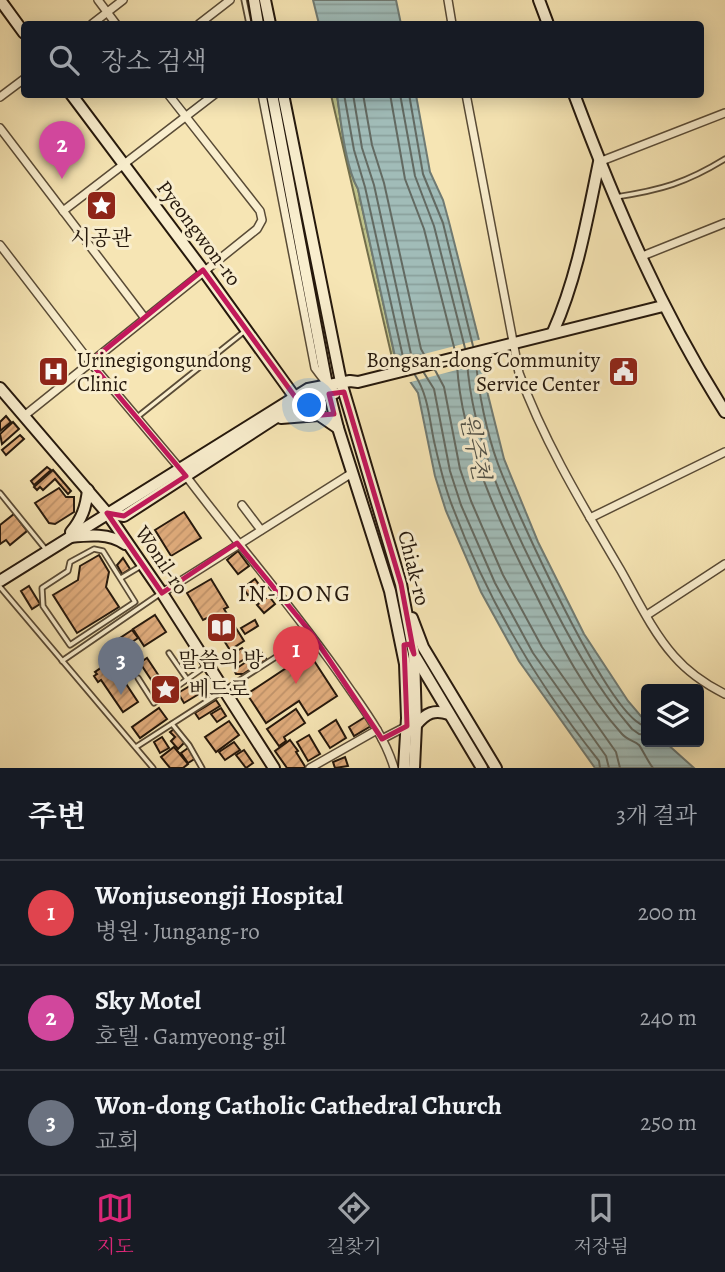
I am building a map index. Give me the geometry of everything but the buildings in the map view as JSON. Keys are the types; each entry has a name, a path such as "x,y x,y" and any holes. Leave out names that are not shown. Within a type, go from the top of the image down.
{"street":[{"path":"98,0 114,21"},
{"path":"96,21 123,0"},
{"path":"203,21 230,0"},
{"path":"254,0 258,21"},
{"path":"265,0 269,21"},
{"path":"448,0 452,21"},
{"path":"539,0 547,21"},
{"path":"0,1 21,29"},
{"path":"0,97 21,81"},
{"name":"Pyeongwon-ro","path":"74,98 296,400"},
{"path":"24,416 257,229 262,220 260,211 171,98"},
{"path":"63,211 210,98"},
{"path":"263,98 315,368 328,390"},
{"name":"Chiak-ro","path":"273,98 328,390 390,591 405,664 414,768"},
{"name":"Chiak-ro","path":"284,98 343,387 401,584 414,654 412,725 404,768"},
{"path":"467,98 510,343 528,399 590,518 673,655 696,675 725,694"},
{"path":"575,98 599,162 663,306 725,412"},
{"path":"599,162 725,113"},
{"path":"0,128 144,317"},
{"path":"553,332 566,304 573,279 599,162"},
{"path":"640,257 725,223"},
{"path":"0,245 90,362 184,473 312,634 377,730 394,768"},
{"path":"0,581 107,513 184,473 278,418 308,389 328,390 343,387 663,306"},
{"name":"Wonil-ro","path":"0,388 107,513 162,593 274,768"},
{"path":"184,473 296,400"},
{"path":"278,418 319,415 338,428"},
{"path":"590,518 725,452"},
{"path":"162,593 237,543 352,473"},
{"path":"67,537 80,522 86,507 88,490"},
{"path":"242,505 261,530"},
{"path":"67,537 86,535 116,538 132,549"},
{"path":"647,615 725,564"},
{"path":"401,584 423,647 496,768"},
{"path":"390,591 414,654 482,768"},
{"path":"382,739 412,725 426,714 441,711 449,714"},
{"path":"310,768 377,730"}],"lane":[{"path":"244,0 248,21"},
{"path":"614,197 663,189 702,173 725,159"},
{"path":"136,418 246,330"},
{"path":"0,493 47,551"},
{"path":"94,550 103,551 120,579 135,602 70,645 43,606 42,588 68,571 70,562 94,550"},
{"path":"120,579 143,565"},
{"path":"0,587 153,768"},
{"path":"62,661 162,593"},
{"path":"136,747 312,634"},
{"path":"169,653 187,679"},
{"path":"138,678 153,702 207,665"},
{"path":"172,724 189,744 202,768"}],"highlighted area":[{"path":"203,270 309,416 334,414 329,394 344,392 401,584 414,654 410,644 404,645 407,726 382,739 312,634 237,543 162,593 107,513 124,516 186,476 90,362"}],"green space":[{"path":"332,98 337,98 347,156 358,189 396,361 393,362"}],"water":[{"path":"313,0 396,0 400,21 318,21"},
{"name":"원주천","path":"337,98 417,98 430,172 443,200 449,222 483,356 488,395 504,459 538,542 584,634 641,716 641,747 671,747 694,768 595,768 519,661 481,592 446,511 435,476 418,393 396,361 358,189 347,156"}],"pier":[{"path":"482,339 487,362 407,383 393,362"}],"place":[{"name":"Sky Motel","path":"62,179"},
{"name":"시공관","path":"101,206"},
{"name":"Urinegigongundong Clinic","path":"54,372"},
{"name":"Bongsan-dong Community Service Center","path":"623,372"},
{"name":"말씀의 방","path":"221,628"},
{"name":"Wonjuseongji Hospital","path":"296,684"},
{"name":"베드로","path":"166,689"},
{"name":"Won-dong Catholic Cathedral Church","path":"121,695"}],"district":[{"name":"IN-DONG","path":"295,593"}]}
